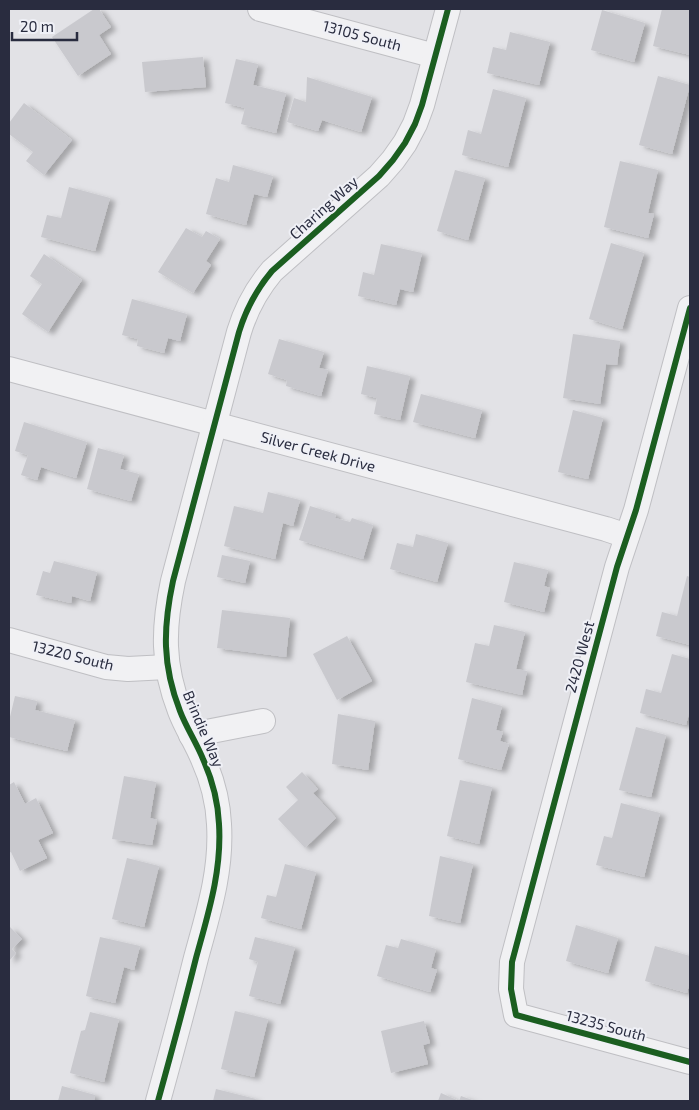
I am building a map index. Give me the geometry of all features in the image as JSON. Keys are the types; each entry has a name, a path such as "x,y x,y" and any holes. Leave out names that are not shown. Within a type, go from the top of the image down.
{"street":[{"name":"13105 South","path":"260,9 435,56"},
{"name":"Charing Way","path":"214,424 244,315 260,285 272,271 378,176 405,143 422,105 448,9"},
{"name":"2420 West","path":"516,1015 510,989 512,962 617,567 636,510 690,308"},
{"name":"Silver Creek Drive","path":"9,369 596,526 627,536"},
{"name":"Brindie Way","path":"158,1101 212,900 219,862 220,824 213,786 204,759 180,712 167,667 165,645 168,602 214,424"},
{"name":"13220 South","path":"9,640 106,666 128,669 167,667"},
{"name":"Brindie Way","path":"192,735 263,721"},
{"name":"13235 South","path":"516,1015 690,1062"}],"building":[{"path":"94,9 99,9 111,27 99,35 111,54 78,76 52,37"},
{"path":"662,9 690,9 690,55 653,46"},
{"path":"602,10 645,23 634,62 591,50"},
{"path":"510,32 550,42 539,85 487,73 493,47 506,50"},
{"path":"203,57 206,87 145,92 142,62"},
{"path":"236,59 258,64 253,85 286,93 276,133 241,124 245,108 225,103"},
{"path":"658,76 690,85 672,154 639,145"},
{"path":"307,77 372,97 361,132 322,120 318,131 287,122 294,98 306,102"},
{"path":"493,89 526,98 508,167 462,155 468,130 481,134"},
{"path":"24,103 72,140 44,175 26,161 33,152 9,134 9,123"},
{"path":"620,161 658,170 648,213 654,214 648,238 604,227"},
{"path":"233,165 273,176 267,197 254,194 246,225 206,214 216,178 229,182"},
{"path":"455,170 485,178 468,240 437,231"},
{"path":"69,187 110,198 95,251 41,237 47,215 61,218"},
{"path":"186,228 202,237 206,231 220,239 206,261 211,265 193,293 158,272"},
{"path":"611,243 644,253 622,329 589,319"},
{"path":"381,244 422,253 413,292 400,289 396,305 358,296 363,272 374,275"},
{"path":"44,254 82,280 48,332 22,314 42,284 30,276"},
{"path":"132,299 187,314 180,341 168,338 164,353 137,346 138,339 122,335"},
{"path":"573,334 620,341 617,365 606,364 600,404 563,398"},
{"path":"279,339 324,352 319,368 328,370 321,396 286,386 287,380 268,374"},
{"path":"367,366 410,376 400,420 374,414 377,398 361,394"},
{"path":"421,394 482,410 475,438 413,422"},
{"path":"573,410 603,418 588,479 558,472"},
{"path":"24,422 87,442 76,478 41,467 37,480 21,475 28,455 15,451"},
{"path":"98,448 124,455 120,469 139,474 131,501 87,489"},
{"path":"268,492 300,500 293,526 283,523 275,559 224,546 234,506 263,513"},
{"path":"310,506 336,514 335,518 350,522 352,518 373,525 363,559 299,540"},
{"path":"416,534 448,543 437,582 390,569 397,543 413,547"},
{"path":"222,555 250,561 245,583 217,577"},
{"path":"54,561 97,572 90,601 72,596 71,603 36,595 43,571 50,573"},
{"path":"514,562 548,570 544,586 550,588 544,612 504,602"},
{"path":"687,576 690,577 690,645 656,636 662,612 677,616"},
{"path":"222,610 290,618 286,657 217,648"},
{"path":"494,625 525,632 516,669 527,671 522,695 466,682 475,643 489,646"},
{"path":"347,636 372,681 337,700 313,654"},
{"path":"672,654 690,659 690,710 686,725 640,713 646,689 661,693"},
{"path":"15,696 37,701 35,710 75,720 67,751 9,737 9,721"},
{"path":"472,698 502,706 496,730 503,732 500,741 509,744 501,770 458,759"},
{"path":"338,714 375,721 368,770 332,764"},
{"path":"636,727 666,735 651,797 619,790"},
{"path":"302,772 318,789 313,793 336,818 305,848 278,819 298,800 286,787"},
{"path":"124,776 156,782 150,818 157,820 152,845 112,839"},
{"path":"460,780 492,787 479,844 447,836"},
{"path":"14,782 25,804 36,798 53,833 38,840 47,858 20,871 11,852 9,853 9,785"},
{"path":"621,803 660,813 644,877 596,865 604,836 612,838"},
{"path":"440,856 473,864 460,923 429,916"},
{"path":"127,858 159,866 144,927 112,919"},
{"path":"285,864 316,872 301,929 261,918 267,895 276,897"},
{"path":"576,925 618,938 608,973 566,961"},
{"path":"9,926 22,939 12,949 16,953 9,961"},
{"path":"100,937 140,946 134,970 124,967 115,1003 86,996"},
{"path":"255,937 295,947 280,1004 249,996 258,962 249,959"},
{"path":"401,939 436,949 431,968 437,970 430,992 377,976 386,945 398,948"},
{"path":"655,946 690,956 690,982 687,993 645,981"},
{"path":"235,1011 268,1019 254,1077 221,1069"},
{"path":"90,1012 119,1019 104,1082 70,1073 81,1031 85,1030"},
{"path":"424,1021 430,1043 423,1045 428,1064 391,1073 381,1031"},
{"path":"62,1086 95,1095 94,1101 58,1101"},
{"path":"216,1089 256,1099 255,1101 213,1101"},
{"path":"441,1093 459,1101 438,1101"},
{"path":"461,1096 475,1101 459,1101"}],"cycle path":[{"path":"158,1101 209,909 216,875 219,841 217,807 212,783 180,711 170,678 166,646 167,615 173,581 239,332 252,300 272,271 379,176 405,143 422,105 448,9"},
{"path":"690,308 636,510 617,567 512,962 511,989 516,1015 690,1062"}]}
